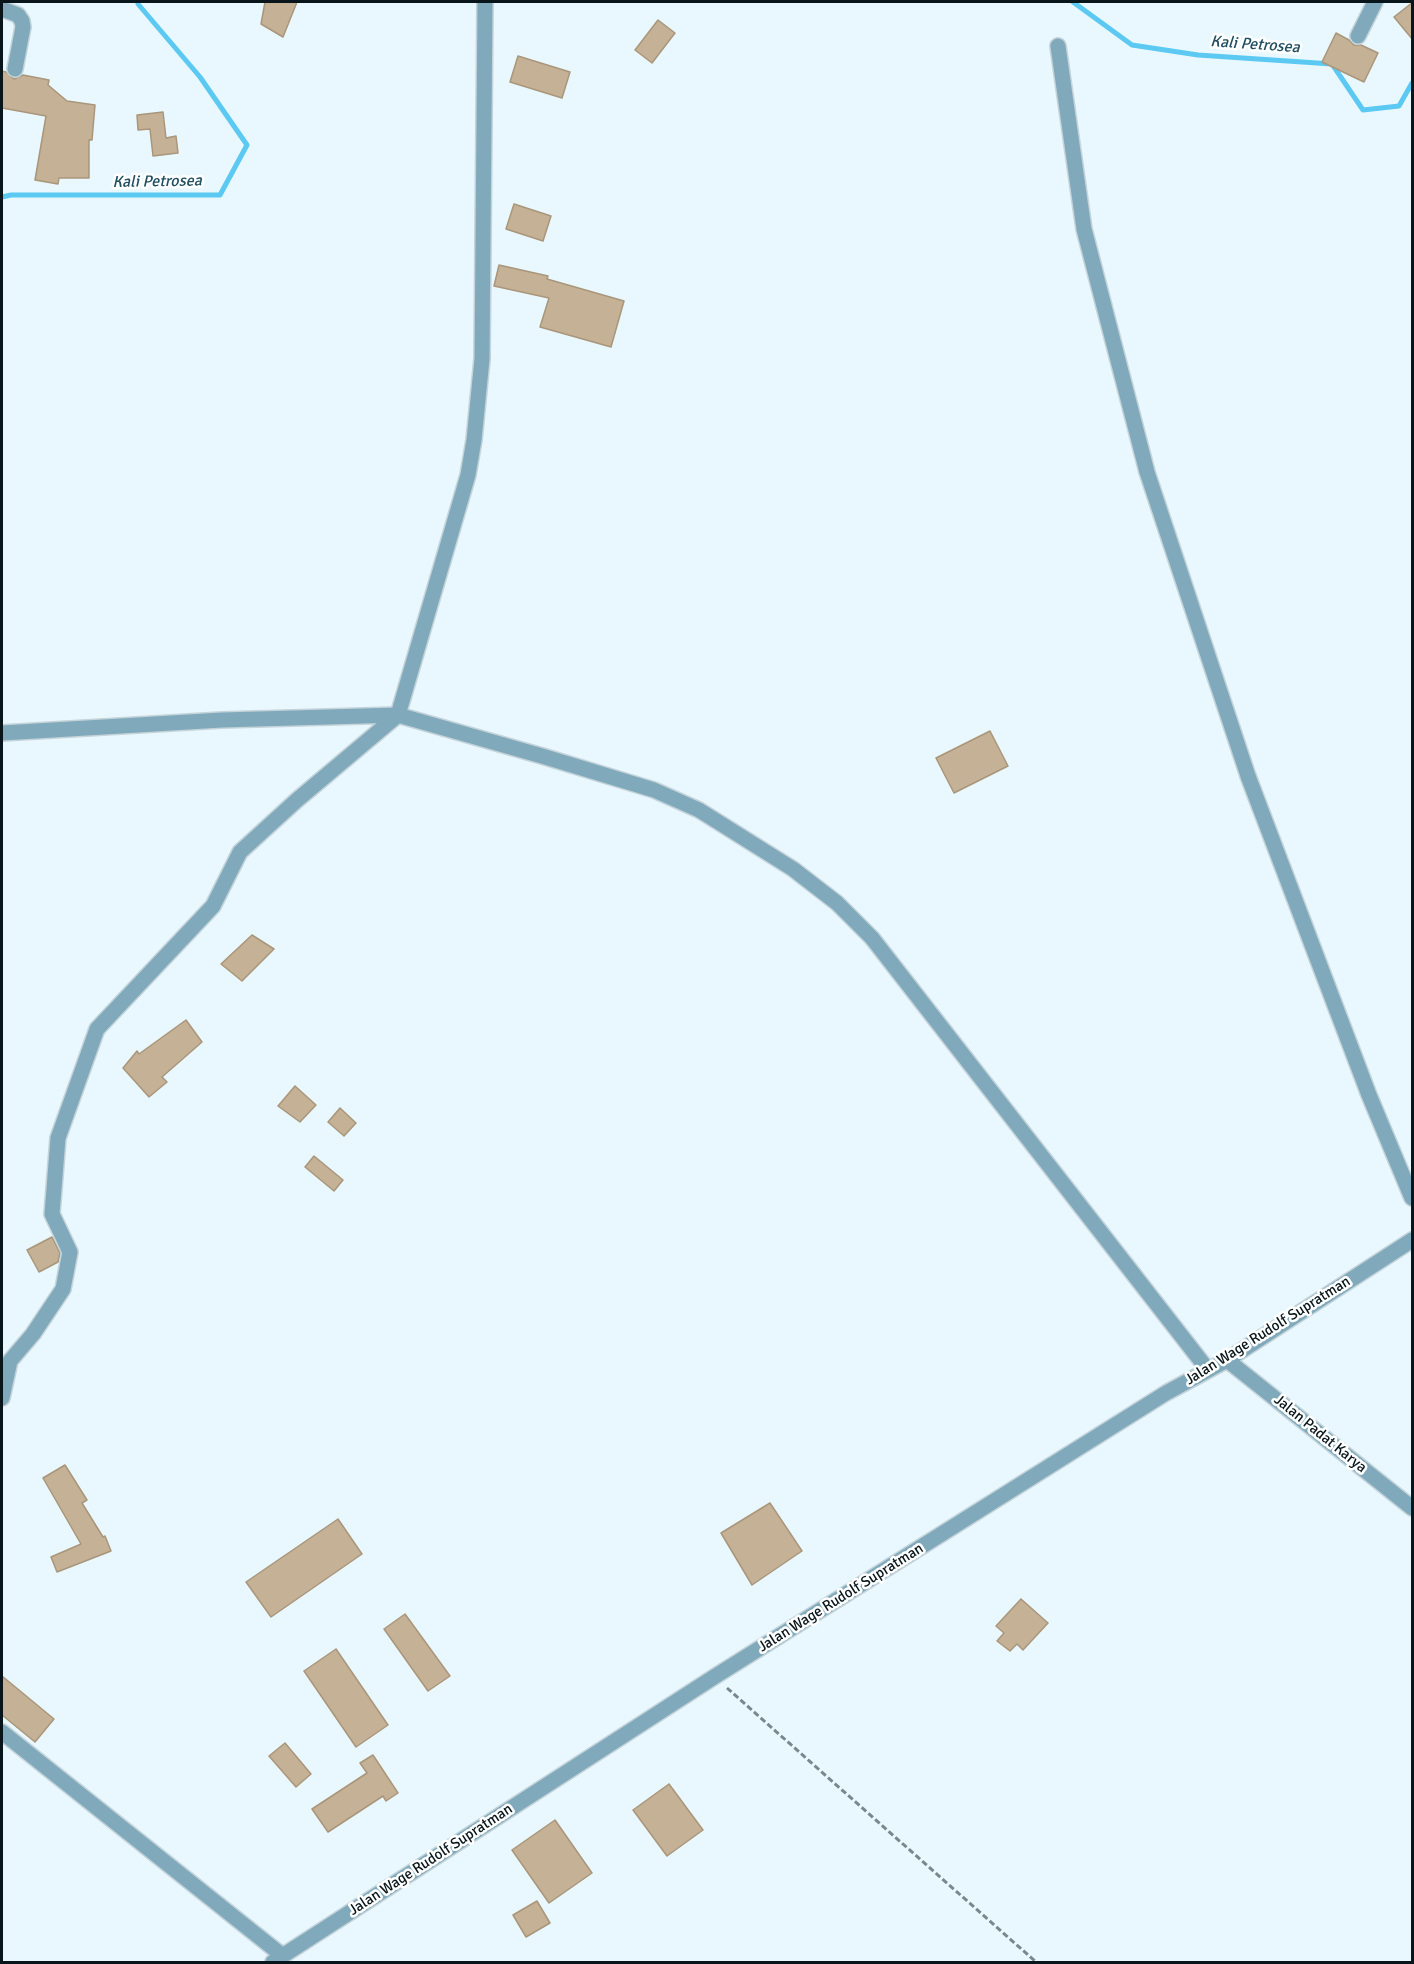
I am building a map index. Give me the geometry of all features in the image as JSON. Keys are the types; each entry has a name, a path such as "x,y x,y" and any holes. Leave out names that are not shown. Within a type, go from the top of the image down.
{"street":[{"path":"2,1398 10,1361 33,1334 63,1288 70,1252 52,1214 58,1138 98,1029 213,906 240,852 297,800 398,715 468,475 474,440 482,359 484,2"},
{"path":"1358,36 1375,2"},
{"path":"2,9 18,15 22,21 15,69"},
{"path":"1058,46 1084,228 1147,472 1248,776 1369,1095 1413,1198"},
{"path":"2,733 222,720 398,715 542,756 663,794 699,810 793,869 837,903 872,938 1208,1370"},
{"name":"Jalan Wage Rudolf Supratman","path":"278,1959 714,1677 1166,1393 1227,1360 1413,1240"},
{"name":"Jalan Padat Karya","path":"1227,1360 1413,1508"},
{"path":"2,1732 278,1959"}],"path":[{"path":"714,1677 1036,1962"}],"building":[{"path":"265,2 297,2 283,37 261,24"},
{"path":"1413,2 1413,40 1394,17"},
{"path":"658,20 675,33 652,63 635,50"},
{"path":"1336,33 1354,45 1361,45 1378,53 1364,82 1322,62"},
{"path":"518,56 570,72 562,98 510,82"},
{"path":"2,71 14,79 23,75 49,80 48,85 67,101 95,105 92,140 89,140 89,178 59,178 58,184 35,180 46,116 2,108"},
{"path":"163,112 166,138 176,136 178,153 153,156 150,129 138,130 137,115"},
{"path":"514,204 551,216 543,241 506,229"},
{"path":"499,265 548,276 547,279 624,301 611,347 540,327 549,298 494,286"},
{"path":"990,731 1008,766 954,793 936,758"},
{"path":"252,935 274,949 242,981 221,964"},
{"path":"186,1020 202,1042 162,1077 167,1082 149,1097 123,1068 137,1051 139,1054"},
{"path":"295,1086 316,1105 300,1122 278,1106"},
{"path":"340,1108 356,1123 344,1136 328,1122"},
{"path":"314,1156 343,1180 334,1191 305,1167"},
{"path":"52,1237 60,1253 58,1262 39,1272 27,1250"},
{"path":"65,1465 87,1500 82,1503 103,1537 105,1536 111,1551 57,1572 51,1557 81,1544 43,1478"},
{"path":"770,1503 802,1551 752,1585 721,1533"},
{"path":"338,1519 362,1554 271,1617 246,1582"},
{"path":"1021,1599 1048,1623 1023,1650 1017,1644 1010,1651 997,1641 1004,1633 996,1626"},
{"path":"405,1614 450,1676 428,1691 384,1629"},
{"path":"336,1649 388,1725 356,1747 304,1671"},
{"path":"2,1676 54,1719 35,1742 2,1715"},
{"path":"285,1743 311,1774 296,1787 269,1756"},
{"path":"373,1755 398,1793 386,1801 383,1796 328,1832 312,1809 367,1773 360,1763"},
{"path":"669,1784 703,1830 667,1856 633,1810"},
{"path":"555,1820 592,1873 549,1903 512,1850"},
{"path":"537,1901 550,1923 526,1937 513,1915"}],"waterway":[{"name":"Kali Petrosea","path":"2,197 11,195 220,195 247,145 200,77 138,2"},
{"name":"Kali Petrosea","path":"1073,2 1132,45 1198,55 1332,64 1363,110 1399,106 1412,83"}]}
